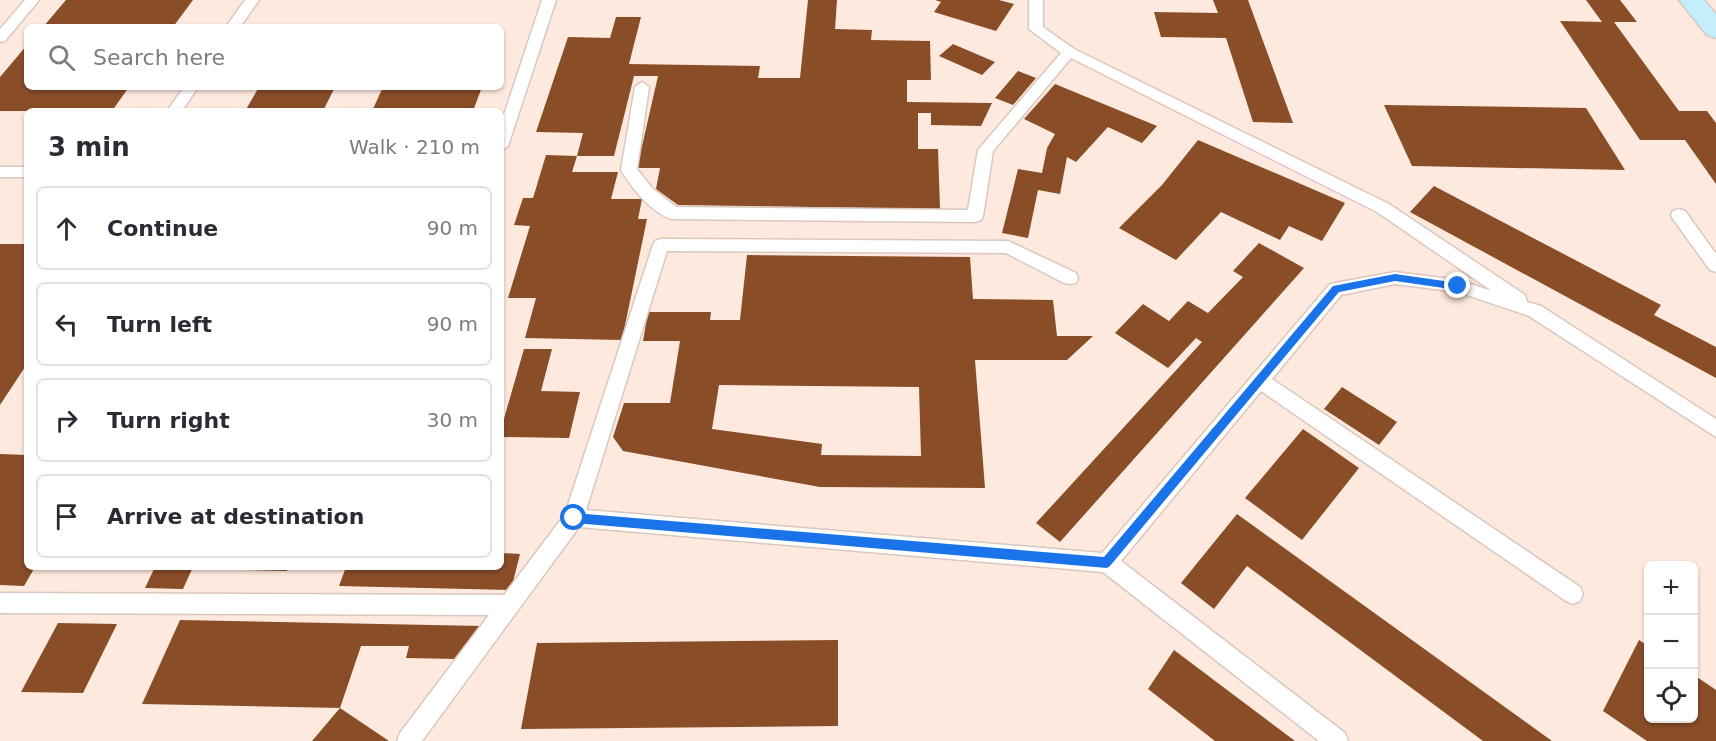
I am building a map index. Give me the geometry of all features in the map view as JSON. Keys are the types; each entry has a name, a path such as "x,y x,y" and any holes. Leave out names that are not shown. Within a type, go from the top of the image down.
{"main road":[{"path":"1691,0 1716,30"}],"lane":[{"path":"0,38 33,0"},
{"path":"235,24 252,0"},
{"path":"504,137 549,0"},
{"path":"1036,0 1036,29 1069,52 1383,208 1716,429"},
{"path":"642,87 629,170 646,192 672,213 975,216 986,150 1069,52"},
{"path":"176,108 189,90"},
{"path":"0,172 24,172"},
{"path":"1679,215 1716,266"},
{"path":"408,741 574,518 662,245 1008,247 1070,278"},
{"path":"1107,563 1336,289 1395,278 1458,286 1535,311"},
{"path":"1259,381 1573,594"},
{"path":"574,518 1107,563 1337,741"},
{"path":"0,603 511,605"}],"shaded area":[{"path":"0,0 1716,0 1716,741 0,741"}],"building":[{"path":"66,0 193,0 175,24 46,24"},
{"path":"808,0 837,0 835,29 872,30 871,40 930,41 931,80 907,80 907,102 992,103 981,126 931,125 931,113 918,113 918,149 938,149 940,209 678,205 656,189 660,168 637,168 658,76 634,76 614,156 577,156 583,133 536,132 568,37 610,38 616,17 641,17 629,64 760,66 758,78 800,78"},
{"path":"935,0 999,0 1014,4 996,31 934,12 941,2"},
{"path":"1213,0 1248,0 1293,123 1253,122 1226,38 1161,37 1154,12 1218,13"},
{"path":"1586,0 1620,0 1637,22 1614,22 1679,111 1707,111 1716,123 1716,184 1685,140 1640,140 1560,21 1602,22"},
{"path":"953,44 995,62 982,75 939,56"},
{"path":"24,49 24,90 127,90 114,108 24,108 24,111 0,111 0,77"},
{"path":"1018,71 1036,78 1013,105 995,98"},
{"path":"1055,84 1157,126 1142,143 1108,127 1076,162 1067,157 1060,194 1038,190 1028,238 1002,233 1018,169 1042,173 1047,148 1055,134 1024,119"},
{"path":"257,90 334,90 324,108 247,108"},
{"path":"382,90 481,90 474,108 373,108"},
{"path":"1384,105 1586,108 1625,170 1412,166"},
{"path":"1198,140 1345,203 1322,241 1289,226 1280,240 1221,212 1176,260 1119,228 1162,185"},
{"path":"546,155 577,156 572,172 618,172 611,199 642,199 638,219 647,219 622,340 525,338 536,298 508,298 530,226 514,225 523,198 533,198"},
{"path":"1434,186 1661,305 1654,315 1716,347 1716,378 1410,212"},
{"path":"1259,243 1304,268 1060,542 1036,523 1202,342 1196,338 1168,368 1115,333 1143,304 1169,321 1188,301 1208,313 1243,277 1233,271"},
{"path":"0,244 24,244 24,369 0,405"},
{"path":"747,255 970,257 973,299 1053,300 1057,336 1093,336 1067,360 975,360 985,488 820,487 623,451 613,437 624,403 670,403 680,341 643,341 648,312 711,312 710,320 740,320","holes":["719,385 919,387 921,456 821,455 822,444 712,429"]},
{"path":"524,349 552,349 541,391 580,392 569,438 504,437 504,419"},
{"path":"1342,387 1397,422 1379,445 1324,409"},
{"path":"1303,429 1359,468 1302,540 1245,498"},
{"path":"0,454 24,455 24,570 33,570 24,586 0,585"},
{"path":"1237,514 1552,741 1483,741 1247,566 1214,609 1181,583"},
{"path":"504,553 520,554 511,590 339,586 345,570 504,570"},
{"path":"154,570 192,570 183,589 145,588"},
{"path":"240,570 287,570 287,571"},
{"path":"180,620 482,626 459,659 406,658 409,646 361,646 340,708 142,704"},
{"path":"58,623 117,624 83,693 21,692"},
{"path":"838,640 838,726 521,729 537,643"},
{"path":"1639,640 1644,643 1644,723 1698,723 1698,678 1716,690 1716,741 1647,741 1603,711"},
{"path":"1174,650 1295,741 1215,741 1148,689"},
{"path":"340,708 389,741 312,741"}],"route":[{"path":"574,518 1107,563 1336,289 1395,278 1458,286"}]}
